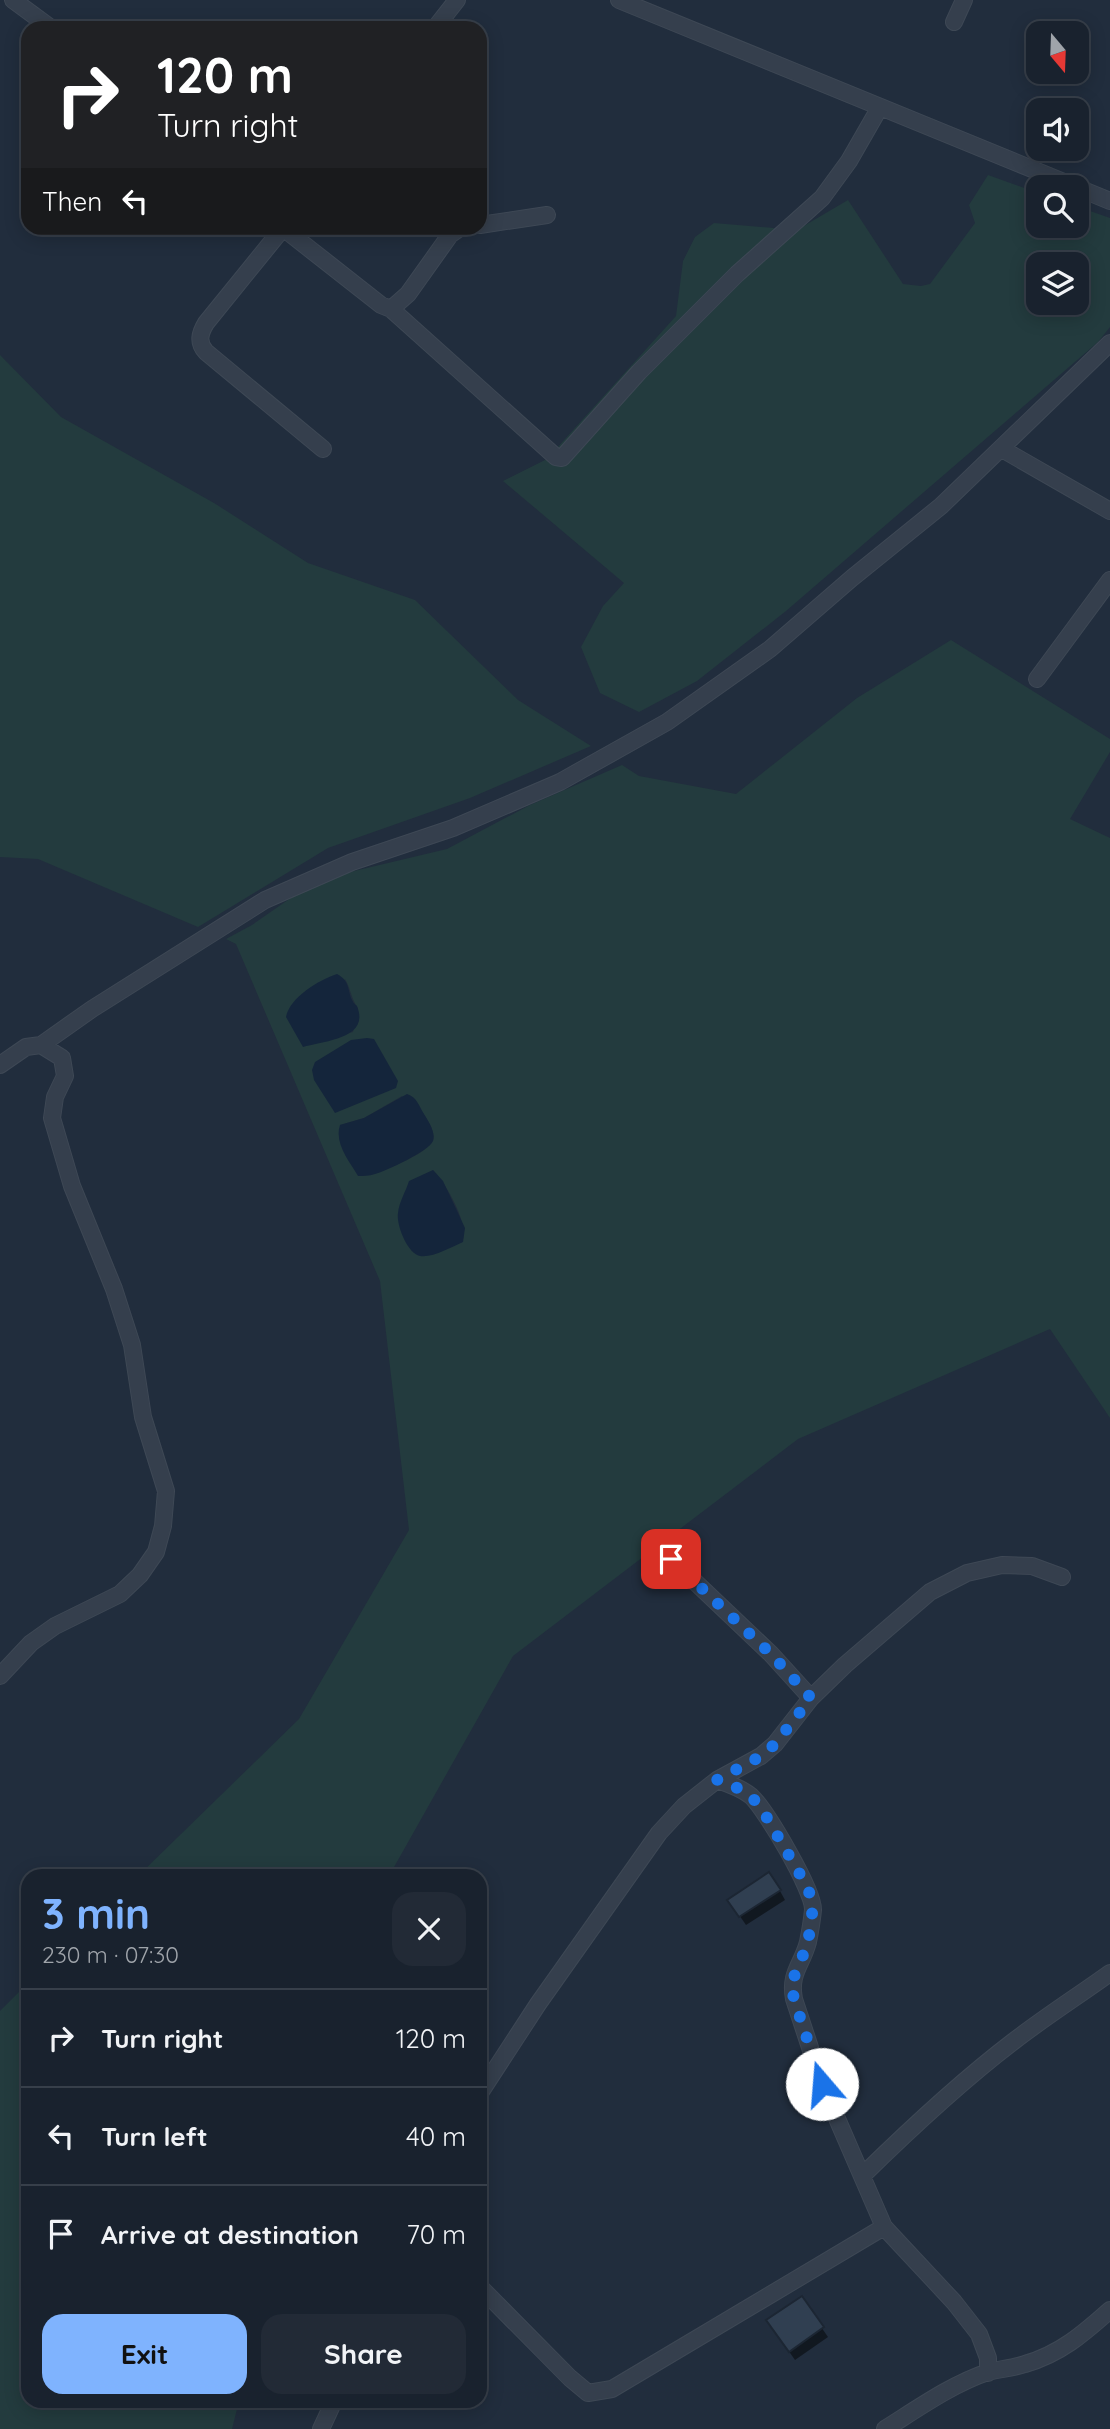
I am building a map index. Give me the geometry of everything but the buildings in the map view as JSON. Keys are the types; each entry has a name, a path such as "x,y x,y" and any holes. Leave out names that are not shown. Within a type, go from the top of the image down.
{"street":[{"path":"13,0 42,21"},
{"path":"440,21 457,0"},
{"path":"619,0 1047,175"},
{"path":"954,22 964,0"},
{"path":"292,235 381,305 391,309 556,457 562,458 639,372 737,274 822,198 849,161 880,107"},
{"path":"1089,192 1110,201"},
{"path":"487,224 547,215"},
{"path":"277,235 206,323 200,332 200,343 206,352 323,449"},
{"path":"391,309 408,294 450,235"},
{"path":"0,1065 26,1047 41,1045 75,1020 265,900 352,862 453,828 560,782 667,722 770,649 941,506 1110,343"},
{"path":"1002,449 1110,511"},
{"path":"1037,679 1110,580"},
{"path":"0,1676 22,1652 55,1626 120,1594 140,1575 156,1552 163,1526 166,1491 143,1417 132,1345 124,1317 72,1186 52,1118 55,1097 65,1076 62,1058 41,1045"},
{"path":"671,1559 771,1654 811,1698"},
{"path":"487,2082 545,1994 659,1833 684,1806 717,1780 761,1756 775,1744 811,1698 902,1614 930,1592 967,1573 1002,1565 1032,1566 1062,1577"},
{"path":"717,1780 752,1797 808,1888 813,1907 808,1943 791,1984 822,2084 884,2227 954,2302 979,2334 988,2358 988,2373"},
{"path":"862,2176 904,2134 974,2073 1110,1973"},
{"path":"487,2294 588,2393 612,2389 884,2227"},
{"path":"885,2429 933,2399 988,2373 1054,2354 1075,2342 1110,2310"},
{"path":"321,2429 331,2408"}],"green space":[{"path":"988,175 1026,189 1026,238 1089,238 1089,211 1110,218 1110,327 1098,342 786,611 697,681 639,712 600,693 581,647 603,606 624,583 503,481 547,459 676,316 683,261 695,237 714,223 797,230 848,200 903,284 921,286 930,284 975,223 969,205"},
{"path":"0,355 61,417 214,503 308,563 415,600 518,700 591,746 470,798 328,848 198,927 38,859 0,857"},
{"path":"951,640 1110,739 1110,752 1070,819 1110,838 1110,1418 1050,1329 798,1439 513,1656 393,1869 145,1869 299,1719 409,1530 380,1281 236,944 226,939 252,925 298,893 350,872 447,849 530,805 622,765 639,776 736,794 857,698","holes":["345,979 358,1008 353,1032 303,1046","402,1096 427,1119 433,1132 433,1140 416,1155 374,1174 340,1125 364,1118","433,1170 455,1204 464,1234 462,1242 439,1252"]},
{"path":"21,1990 21,2408 237,2408 232,2429 0,2429 0,2011"}],"water":[{"path":"337,974 346,982 357,1007 359,1019 356,1027 341,1037 303,1047 286,1017 289,1010 306,990"},
{"path":"374,1039 398,1081 396,1088 335,1113 314,1080 312,1070 315,1062 351,1040"},
{"path":"407,1094 415,1100 429,1123 433,1141 424,1150 397,1165 373,1175 358,1176 341,1145 340,1125 364,1118"},
{"path":"433,1170 443,1181 465,1228 463,1242 436,1254 420,1256 411,1250 403,1238 398,1213 409,1181"}],"route":[{"path":"671,1559 745,1628 811,1698 775,1744 761,1756 717,1780 752,1797 808,1888 813,1907 808,1943 791,1984 822,2084"}]}
